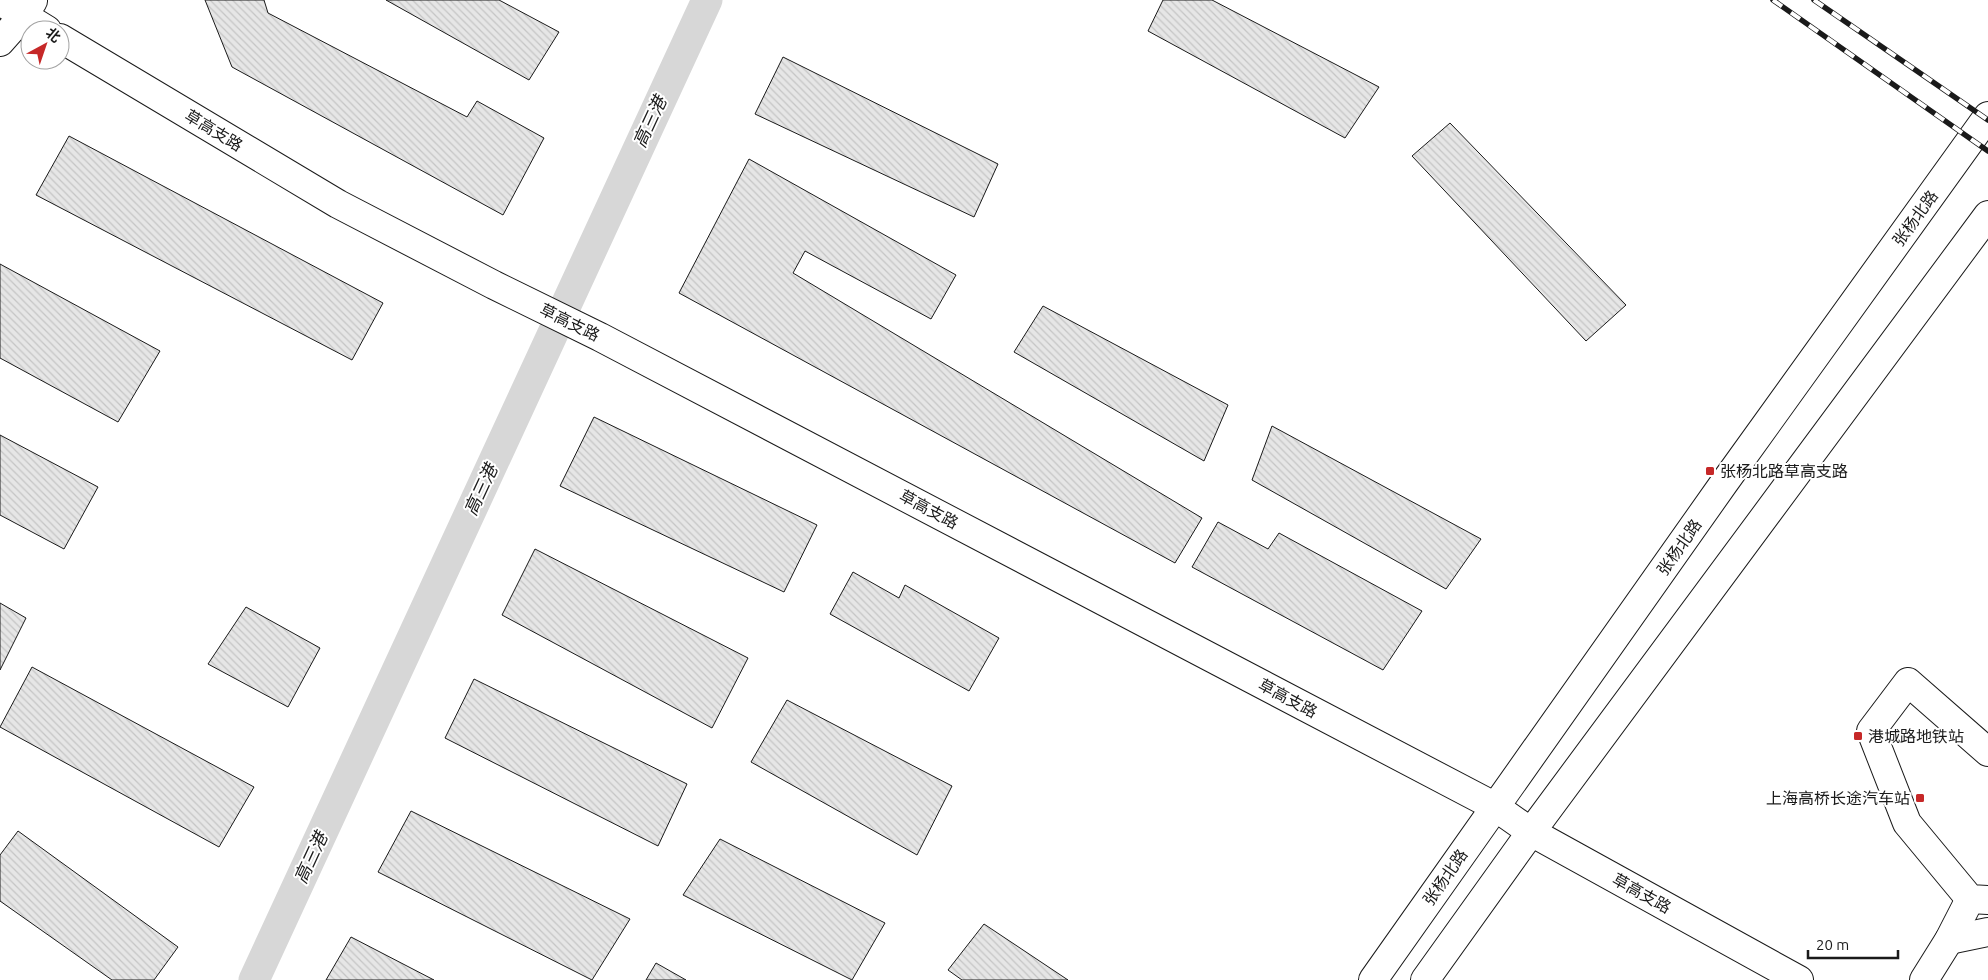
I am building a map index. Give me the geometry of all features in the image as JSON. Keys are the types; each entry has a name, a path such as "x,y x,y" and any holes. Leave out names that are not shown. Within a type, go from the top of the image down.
{"street":[{"path":"0,1 28,8 38,20"},
{"path":"0,42 28,8"},
{"name":"草高支路","path":"70,44 338,204 494,285 600,337 1494,806 1531,832 1799,980"},
{"name":"张杨北路","path":"1373,980 1724,482 1988,116"},
{"path":"1425,980 1531,832 1988,215"},
{"path":"1924,980 1949,940 1979,900 1907,823 1871,731 1908,682 1988,752"},
{"path":"1949,940 1988,932"}],"building":[{"path":"205,0 264,0 268,13 467,117 477,101 544,138 503,215 232,67"},
{"path":"386,0 499,0 559,32 529,80"},
{"path":"1163,0 1212,0 1379,87 1345,138 1148,31"},
{"path":"783,57 998,164 974,217 755,114"},
{"path":"1450,123 1626,305 1586,341 1412,156"},
{"path":"69,136 383,303 352,360 36,195"},
{"path":"749,159 956,275 931,319 805,251 793,273 1202,518 1175,563 679,293"},
{"path":"0,264 160,351 118,422 0,358"},
{"path":"1043,306 1228,405 1204,461 1014,352"},
{"path":"594,417 817,525 784,592 560,486"},
{"path":"1272,426 1481,539 1446,589 1252,480"},
{"path":"0,435 98,487 64,549 0,515"},
{"path":"1218,522 1268,549 1279,533 1422,611 1383,670 1192,567"},
{"path":"535,549 748,658 712,728 502,615"},
{"path":"853,572 899,598 905,585 999,638 969,691 830,614"},
{"path":"0,603 26,618 0,670"},
{"path":"246,607 320,648 288,707 208,664"},
{"path":"32,667 254,787 219,847 0,727"},
{"path":"474,679 687,784 658,846 445,738"},
{"path":"787,700 952,786 917,855 751,762"},
{"path":"411,811 630,919 592,980 378,872"},
{"path":"18,831 178,947 154,980 112,980 0,901 0,855"},
{"path":"720,839 885,923 852,980 683,895"},
{"path":"984,924 1068,980 962,980 948,970"},
{"path":"351,937 434,980 326,980"},
{"path":"656,963 686,980 646,980"}],"waterway":[{"name":"高三港","path":"254,980 707,0"}],"railway":[{"path":"1773,0 1988,151"},
{"path":"1814,0 1988,120"}],"place":[{"name":"张杨北路草高支路","path":"1710,471"},
{"name":"港城路地铁站","path":"1858,736"},
{"name":"上海高桥长途汽车站","path":"1920,798"}]}
